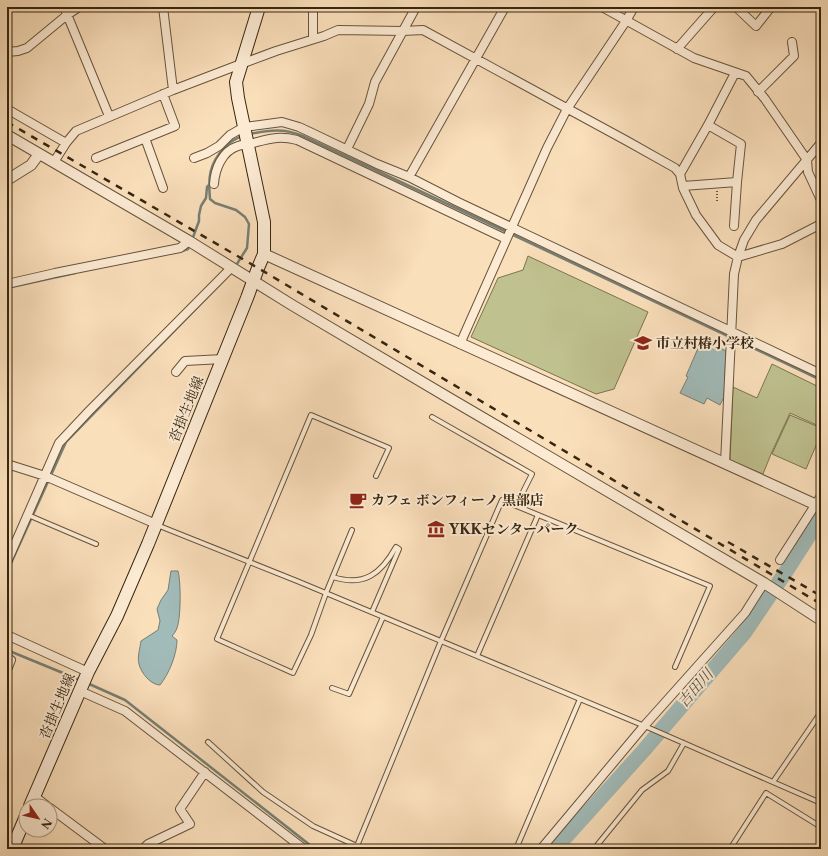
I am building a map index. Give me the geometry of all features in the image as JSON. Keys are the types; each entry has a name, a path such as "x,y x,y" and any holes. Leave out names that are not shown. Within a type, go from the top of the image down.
{"main road":[{"name":"沓掛生地線","path":"33,798 88,672 117,616 156,524 264,254 264,222 236,82 259,7"},
{"path":"12,849 18,835"}],"street":[{"path":"7,52 27,48 65,11 79,7"},
{"path":"163,7 173,90"},
{"path":"313,7 313,39"},
{"path":"347,149 369,104 376,82 416,7"},
{"path":"409,178 505,7"},
{"path":"602,7 694,58 746,76 807,160 808,172 821,200"},
{"path":"460,344 547,148 567,109 634,7"},
{"path":"677,49 714,7"},
{"path":"736,7 756,26 770,7"},
{"path":"65,11 109,116"},
{"path":"54,162 66,143 76,131 163,94 276,51 338,30 423,30 675,168 680,174 683,186 696,215 718,245 738,257 782,244 821,224"},
{"path":"758,92 794,56 792,42"},
{"path":"680,174 708,125 735,72"},
{"path":"96,158 175,126 163,94"},
{"path":"7,108 66,143"},
{"path":"214,184 215,172 221,160 231,150 238,146 246,136 282,122 299,127 821,374"},
{"path":"708,125 741,144 734,226"},
{"path":"7,135 189,241 442,394 764,583 821,620"},
{"path":"194,158 219,146 230,135 271,138 286,137 297,140 506,240"},
{"path":"145,138 163,188"},
{"path":"725,463 734,274 738,257 744,240 756,220 821,143"},
{"path":"7,180 31,165 39,154"},
{"path":"683,186 737,182"},
{"path":"7,284 180,248 189,241"},
{"path":"264,254 460,344 820,504 780,560"},
{"path":"7,562 59,443 232,267"},
{"path":"176,372 185,361 223,358"},
{"path":"7,464 45,476 156,524"},
{"path":"541,849 745,613 764,583"},
{"path":"7,635 88,672"},
{"path":"7,658 11,660 7,670"},
{"path":"80,691 125,711 304,849"},
{"path":"143,849 148,844 190,824 180,810 205,772"},
{"path":"58,814 105,849"}],"lane":[{"path":"352,530 332,576 311,635 294,673 217,639 311,416 389,448 376,476"},
{"path":"432,417 532,474 516,506"},
{"path":"357,846 441,641 502,500 710,586 675,667"},
{"path":"28,515 96,544"},
{"path":"477,656 538,515"},
{"path":"156,524 646,726 821,803"},
{"path":"332,576 343,580 353,581 368,577 380,569 388,561 396,547 399,549 372,612"},
{"path":"332,688 349,694 382,617"},
{"path":"516,849 580,699"},
{"path":"773,782 821,712"},
{"path":"208,742 263,792 313,826 364,849"},
{"path":"594,849 642,790 668,771 684,743"},
{"path":"730,849 766,793 821,827"}],"path":[{"path":"716,183 717,202"}],"green space":[{"path":"528,256 648,312 614,389 596,394 471,337 498,278 523,270"},
{"path":"772,364 821,388 821,427 790,413 763,474 730,460 733,387 757,398"},
{"path":"790,415 821,428 821,434 806,469 772,454"}],"water":[{"path":"702,339 726,351 724,397 720,405 707,398 704,404 680,393 688,377 686,376"},
{"path":"171,571 178,571 180,583 180,608 178,623 172,636 177,640 177,646 172,664 160,685 153,683 144,675 138,662 138,656 141,641 158,630 160,621 157,609 168,590"}],"waterway":[{"path":"250,134 276,130 296,133 303,136 821,380"},
{"path":"235,267 247,248 249,224 245,217 236,210 215,203 210,199 209,184 212,166 219,154 230,143 243,136"},
{"path":"192,240 199,221 201,206 206,198 207,187 209,185"},
{"path":"182,251 188,249 190,245"},
{"path":"7,288 75,273"},
{"path":"7,572 66,442 224,280"},
{"name":"吉田川","path":"555,849 644,750 745,632 821,517"},
{"path":"7,650 80,680"},
{"path":"87,683 125,700 315,849"}],"railway":[{"path":"7,122 258,268 821,604"},
{"path":"728,542 821,596"}],"place":[{"name":"市立村椿小学校","path":"643,343"},
{"name":"カフェ ボンフィーノ 黒部店","path":"358,500"},
{"name":"YKKセンターパーク","path":"436,529"}]}
